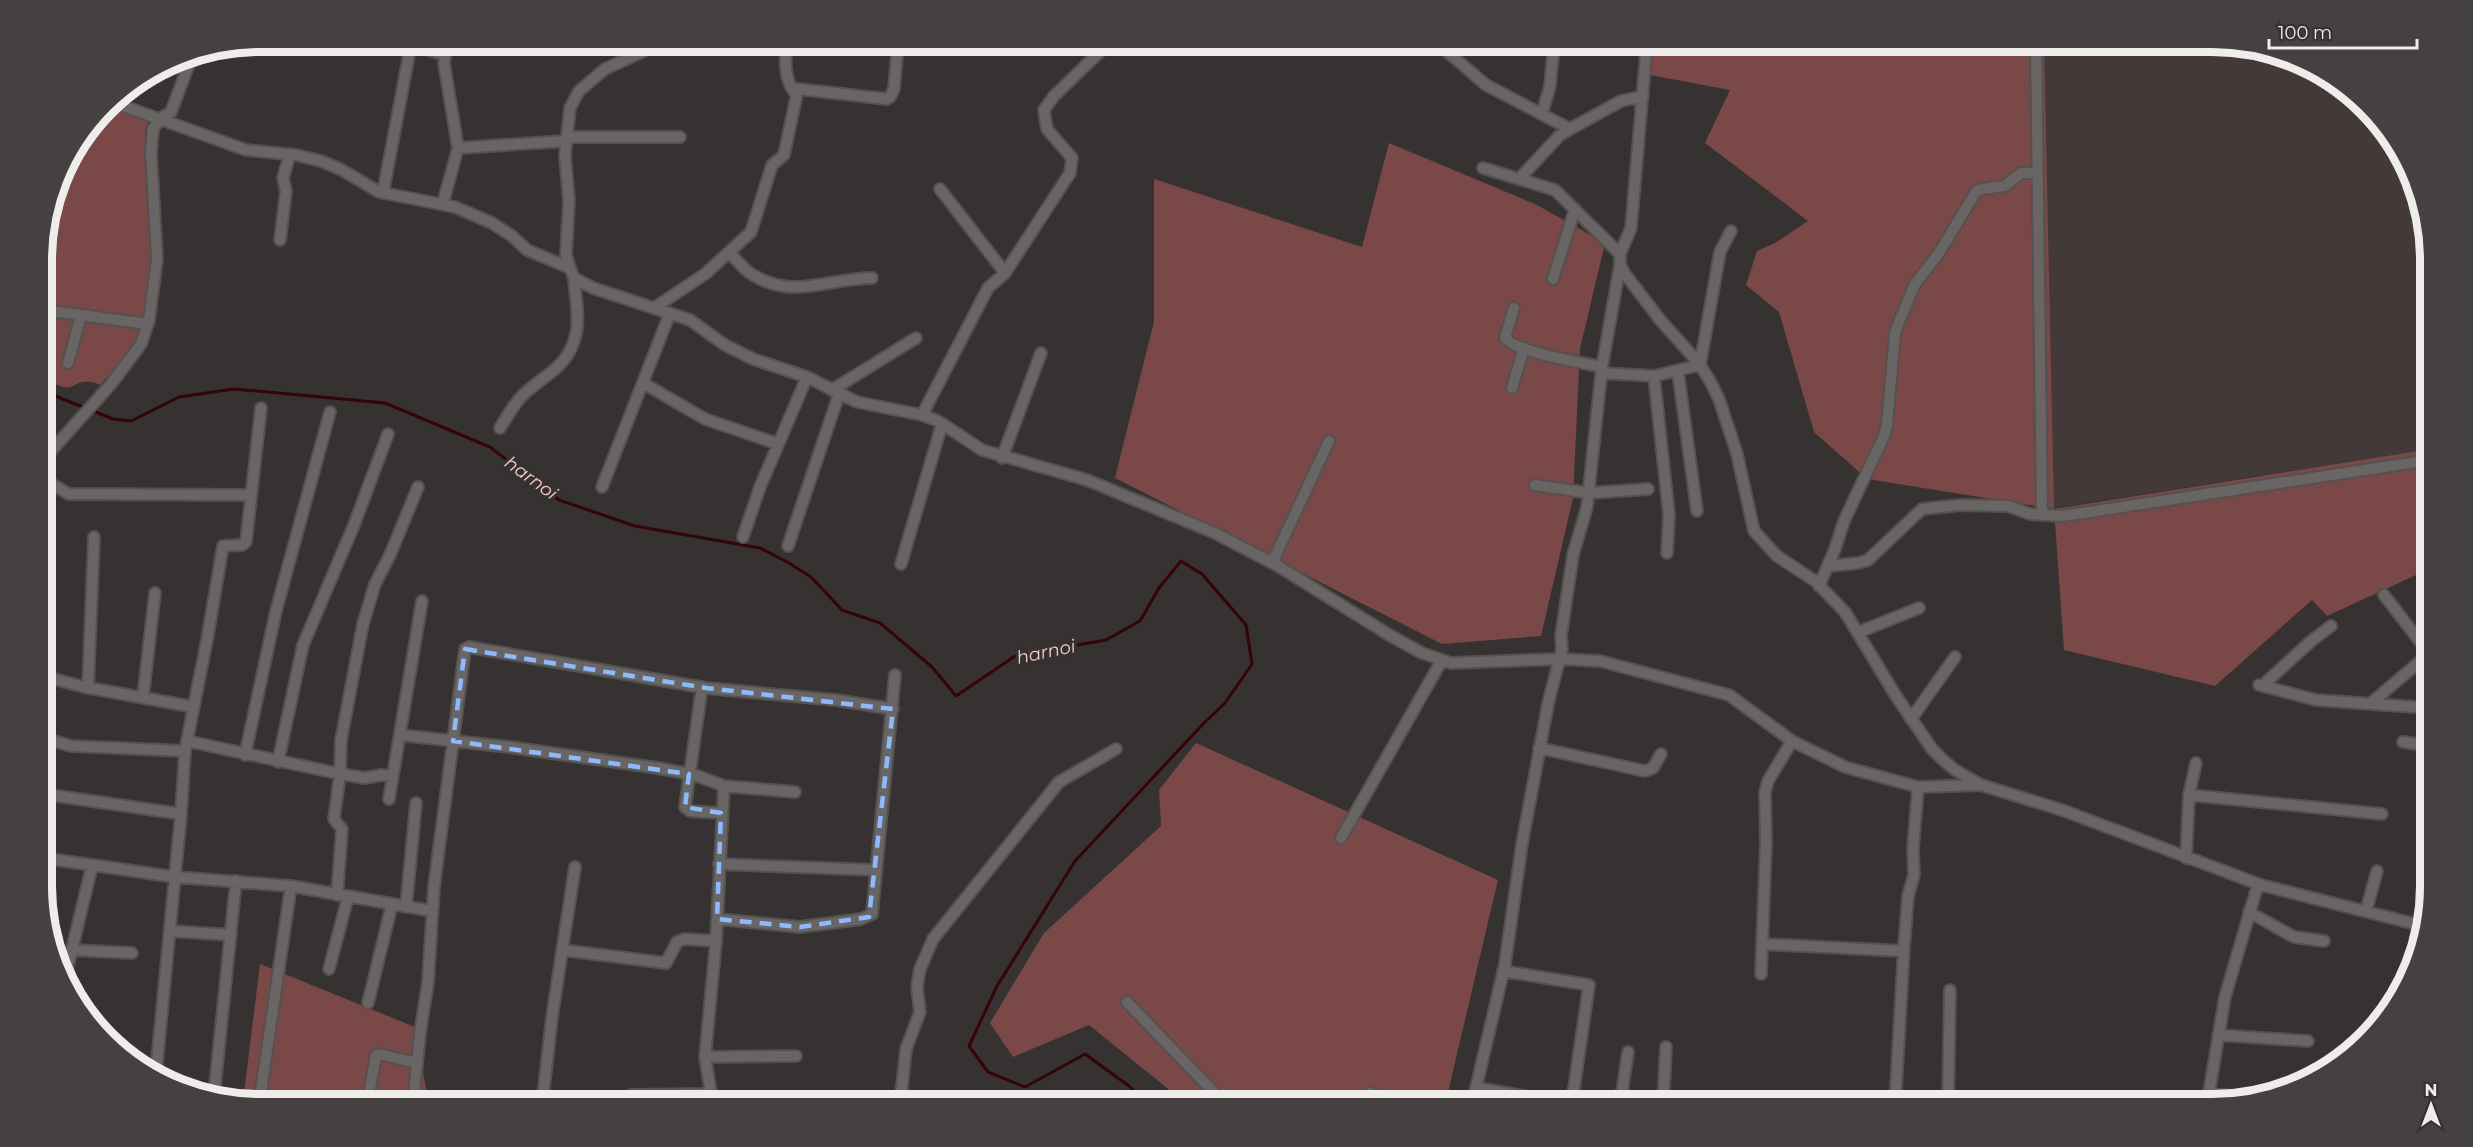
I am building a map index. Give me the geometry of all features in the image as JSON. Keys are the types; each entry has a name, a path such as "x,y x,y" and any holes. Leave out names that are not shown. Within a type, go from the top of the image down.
{"street":[{"path":"383,192 407,52"},
{"path":"435,52 445,55"},
{"path":"443,203 458,148 444,63 445,52"},
{"path":"500,428 520,398 541,379 559,369 576,334 572,273 566,255 569,227 564,156 570,108 579,91 605,69 642,52"},
{"path":"786,52 787,74 792,90 796,94"},
{"path":"654,308 705,274 751,232 772,165 784,155 798,89 887,99 891,97 894,89 897,52"},
{"path":"922,415 988,288 1005,273 1070,173 1072,158 1047,129 1044,110 1054,96 1100,52"},
{"path":"1448,52 1486,85 1570,129"},
{"path":"1542,114 1550,86 1553,52"},
{"path":"1475,1094 1503,971 1539,748 1562,649 1573,555 1587,507 1602,370 1620,259 1631,228 1646,52"},
{"path":"2036,52 2042,515"},
{"path":"53,449 111,384 141,344 148,324 157,259 151,153 153,129 161,118 171,112 188,66"},
{"path":"1520,178 1559,136 1621,101 1643,96"},
{"path":"122,105 246,150 290,154 321,161 383,192 443,203 492,223 512,236 527,250 572,273 593,288 690,320 725,345 753,359 807,377 857,402 922,415 942,424 982,450 1002,458 1087,480 1215,533 1272,563 1422,653 1451,663 1559,659 1600,661 1729,695 1792,741 1845,767 1918,787 1981,785"},
{"path":"458,148 566,139 680,136"},
{"path":"280,240 286,191 283,178 290,154"},
{"path":"1483,168 1555,190 1620,259 1654,312 1700,365 1719,399 1754,531 1777,556 1819,586 1845,612 1911,719 1942,759 1981,785 2062,810 2258,884 2417,924"},
{"path":"1819,586 1844,521 1884,436 1887,425 1895,333 1915,284 1939,253 1977,190 2005,186 2021,173 2037,173"},
{"path":"940,189 1005,273"},
{"path":"1553,279 1575,209"},
{"path":"1700,365 1720,252 1731,231"},
{"path":"729,252 751,274 771,284 798,289 873,278"},
{"path":"1514,308 1505,338 1524,348 1602,370 1654,376 1700,365"},
{"path":"53,312 148,324"},
{"path":"602,487 670,313"},
{"path":"68,363 81,316"},
{"path":"788,546 836,392 916,338"},
{"path":"1512,388 1524,348"},
{"path":"1002,458 1041,353"},
{"path":"1678,372 1696,511"},
{"path":"1654,376 1670,515 1667,553"},
{"path":"743,537 760,486 807,377"},
{"path":"643,383 705,419 778,444"},
{"path":"157,1067 186,746 223,546 242,545 246,542 261,408"},
{"path":"245,754 276,611 330,412"},
{"path":"901,564 942,424"},
{"path":"278,762 303,645 354,525 388,435"},
{"path":"1272,563 1329,441"},
{"path":"1828,566 1868,560 1922,509 1961,505 2008,506 2030,514 2063,516 2420,461"},
{"path":"1535,484 1589,493 1648,489"},
{"path":"53,485 69,494 251,495"},
{"path":"329,969 343,896 342,829 334,819 340,774 341,740 363,624 375,584 390,555 418,487"},
{"path":"88,688 94,537"},
{"path":"143,697 155,593"},
{"path":"2384,596 2420,641"},
{"path":"389,800 422,601"},
{"path":"1858,632 1919,608"},
{"path":"2331,626 2261,686 2316,700 2420,707"},
{"path":"414,1094 428,982 432,911 465,649 469,647 702,687 836,700 892,709"},
{"path":"1911,719 1955,657"},
{"path":"1341,838 1442,660"},
{"path":"2372,703 2420,662"},
{"path":"717,919 801,927 869,917 872,914 895,675"},
{"path":"52,678 88,688 194,707"},
{"path":"702,687 685,807 690,811 721,813"},
{"path":"400,735 689,774 724,786 795,792"},
{"path":"52,740 71,746 186,746 245,754 365,778 381,775 392,776"},
{"path":"1761,974 1766,843 1765,792 1768,781 1792,741"},
{"path":"2403,742 2420,744"},
{"path":"1539,748 1645,771 1653,768 1661,754"},
{"path":"901,1094 906,1048 920,1012 917,987 920,969 933,939 1059,782 1116,749"},
{"path":"2186,858 2189,795 2196,763"},
{"path":"711,1094 705,1057 716,941 718,864 724,786"},
{"path":"1896,1094 1908,896 1914,874 1913,849 1918,787"},
{"path":"52,795 181,814"},
{"path":"2189,795 2382,814"},
{"path":"406,907 416,803"},
{"path":"52,859 175,878 291,886 432,911"},
{"path":"718,864 876,870"},
{"path":"68,966 92,866"},
{"path":"543,1094 552,1017 575,867"},
{"path":"2367,911 2377,871"},
{"path":"215,1089 236,881"},
{"path":"2209,1094 2225,997 2258,884"},
{"path":"261,1094 291,886"},
{"path":"368,1003 392,904"},
{"path":"2249,912 2295,937 2324,941"},
{"path":"170,931 231,935"},
{"path":"562,950 666,963 677,942 684,939 716,941"},
{"path":"1762,944 1904,951"},
{"path":"72,950 132,953"},
{"path":"1503,971 1589,985 1573,1094"},
{"path":"1948,1094 1950,990"},
{"path":"1127,1002 1215,1094"},
{"path":"2218,1035 2308,1041"},
{"path":"1664,1094 1666,1047"},
{"path":"1622,1094 1629,1053"},
{"path":"369,1094 376,1055 417,1063"},
{"path":"705,1057 796,1056"},
{"path":"1477,1088 1512,1094"}],"highlighted area":[{"path":"465,649 706,688 893,709 869,917 800,927 717,919 721,813 685,807 689,774 453,741"}],"shaded area":[{"path":"1651,52 2044,52 2054,509 1867,479 1814,432 1779,312 1746,285 1757,251 1775,243 1808,221 1705,143 1730,90 1650,75"},
{"path":"2040,52 2239,54 2292,68 2316,80 2339,96 2377,134 2393,157 2405,181 2413,207 2419,234 2420,261 2420,451 2047,509"},
{"path":"118,109 149,119 145,131 152,242 149,299 143,325 133,347 100,385 82,382 71,387 59,386 53,383 53,247 57,220 68,181 74,169 104,123"},
{"path":"1389,143 1535,204 1605,243 1580,349 1573,498 1541,636 1442,644 1115,478 1154,322 1154,179 1362,247"},
{"path":"2420,451 2420,580 2416,575 2327,616 2312,600 2215,686 2064,650 2054,509"},
{"path":"1196,743 1498,880 1448,1094 1174,1094 1089,1025 1013,1057 990,1023 1044,933 1161,826 1159,790"},
{"path":"260,964 415,1027 427,1094 244,1093"}],"waterway":[{"name":"harnoi","path":"91,410 113,419 131,421 179,397 234,389 385,403 490,447 559,500 635,526 760,548 811,577 842,610 880,623 932,667 956,696 1015,656 1106,640 1140,621 1159,588 1181,561 1202,574 1246,625 1252,664 1225,703 1075,861 997,986 969,1046 988,1072 1025,1087 1085,1054 1137,1094"},
{"name":"harnoi","path":"53,395 85,408"}]}
